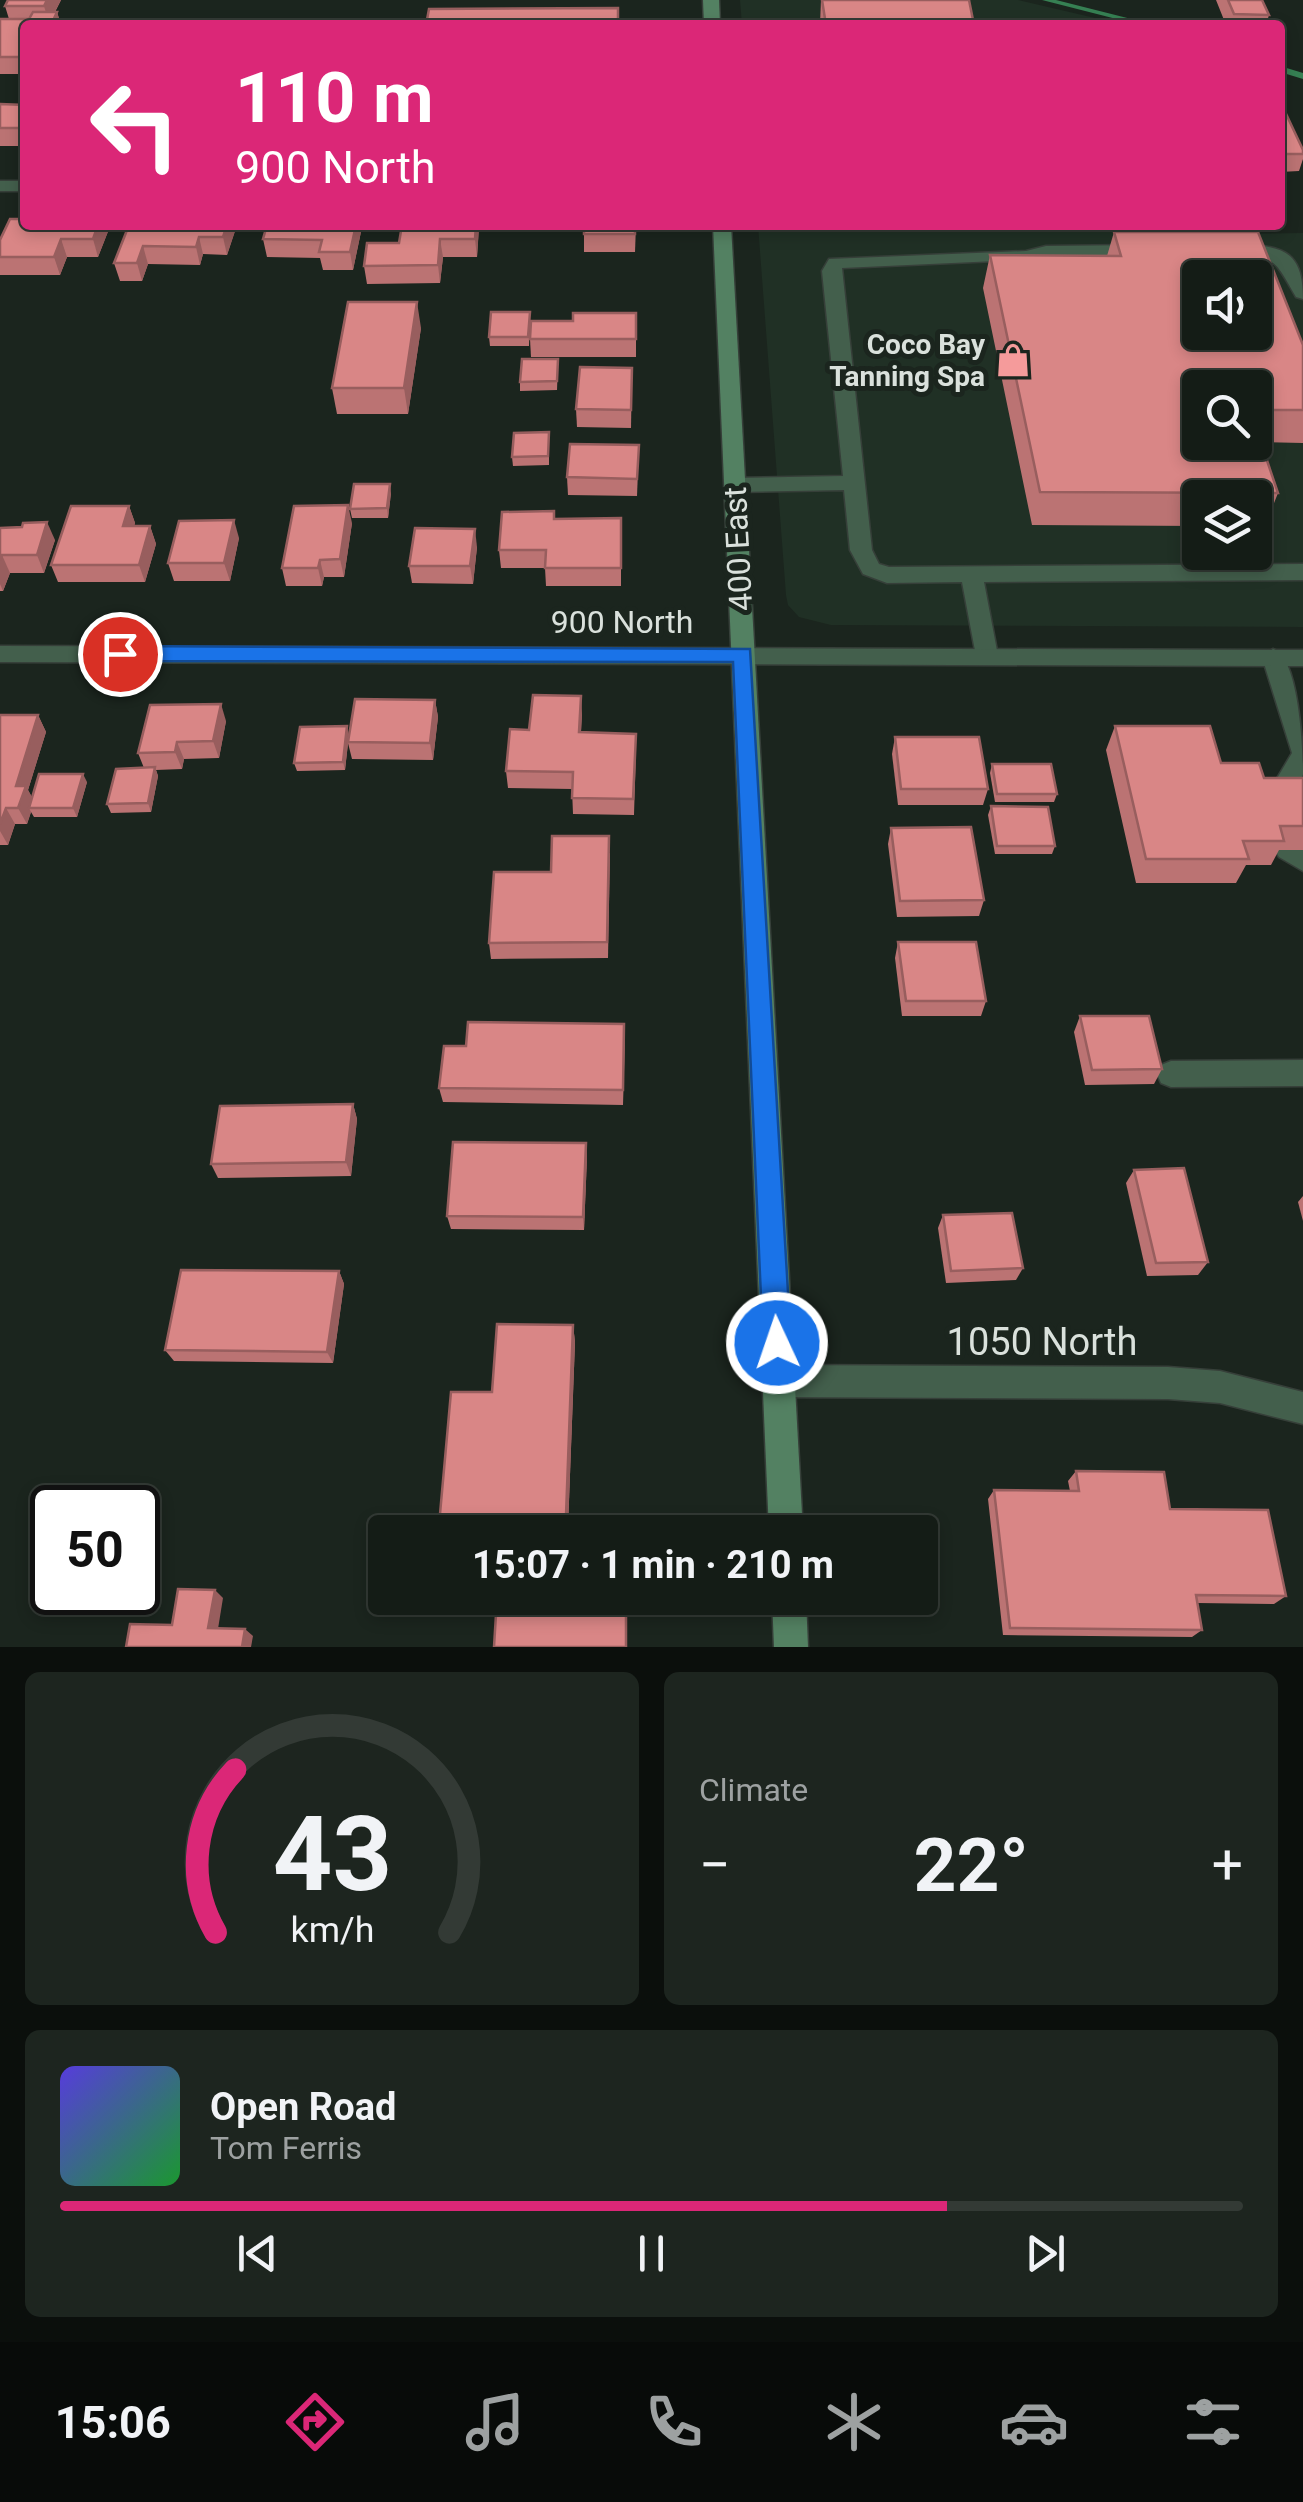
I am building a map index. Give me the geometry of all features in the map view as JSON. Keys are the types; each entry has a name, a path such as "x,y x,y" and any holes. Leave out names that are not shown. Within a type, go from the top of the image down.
{"main road":[{"name":"400 East","path":"722,230 785,1515"},
{"path":"790,1615 792,1647"}],"street":[{"path":"1214,249 1280,255 1292,263 1303,293"},
{"path":"1158,250 1046,251 1026,256 835,263 831,272 861,550 871,570 887,574 1303,572"},
{"path":"735,484 853,483"},
{"path":"971,572 987,656"},
{"name":"900 North","path":"0,654 1303,658"},
{"path":"1273,658 1303,754 1275,802"},
{"path":"1171,1074 1303,1074"},
{"name":"1050 North","path":"778,1381 1168,1383 1220,1387 1303,1408"}],"shaded area":[{"path":"740,0 1018,0 1104,20 742,20"},
{"path":"758,230 1303,233 1303,627 831,625 799,617 788,605 786,595"}],"building":[{"path":"8,0 47,0 44,6 5,6"},
{"path":"822,0 969,0 973,20 825,20"},
{"path":"1228,0 1262,0 1269,15 1234,14"},
{"path":"618,8 618,20 427,20 429,9"},
{"path":"33,12 57,12 53,20 20,20 20,57 0,57 0,19 29,19"},
{"path":"0,104 20,105 20,128 0,128"},
{"path":"1285,112 1303,150 1303,154 1285,154"},
{"path":"10,219 20,219 20,230 96,230 93,239 61,239 54,257 0,257 0,240"},
{"path":"127,230 225,230 223,237 199,237 196,247 143,246 137,263 114,263"},
{"path":"266,230 355,230 350,252 319,252 322,240 263,239"},
{"path":"401,230 476,230 475,239 440,239 438,265 364,266 367,243 399,243"},
{"path":"584,230 635,230 635,234 584,234"},
{"path":"1114,232 1258,232 1269,260 1182,260 1182,350 1272,350 1272,267 1303,345 1303,410 1272,410 1272,370 1182,370 1182,460 1267,460 1278,493 1272,493 1272,480 1182,480 1182,493 1040,492 990,255 1121,256"},
{"path":"348,302 417,302 404,388 332,388"},
{"path":"491,312 530,312 528,337 489,337"},
{"path":"573,313 636,313 636,339 530,339 531,321 573,321"},
{"path":"522,359 558,359 557,381 520,382"},
{"path":"580,367 632,368 631,410 576,409"},
{"path":"549,432 548,456 512,457 514,433"},
{"path":"570,444 639,445 637,479 567,477"},
{"path":"354,484 390,484 387,508 350,509"},
{"path":"348,505 340,559 320,560 318,568 282,568 294,506"},
{"path":"71,506 129,506 123,526 150,526 139,565 51,565"},
{"path":"554,511 554,519 621,518 621,568 545,568 546,550 499,550 502,512"},
{"path":"234,520 224,563 168,563 179,521"},
{"path":"47,522 37,555 2,555 0,560 0,528"},
{"path":"415,528 475,529 470,566 409,566"},
{"path":"533,695 581,696 579,732 636,734 633,799 572,798 573,772 506,771 510,729 529,730"},
{"path":"355,699 435,700 430,743 348,742"},
{"path":"221,704 213,741 177,742 175,752 138,753 150,705"},
{"path":"0,715 38,715 16,786 26,786 18,808 6,808 0,824"},
{"path":"347,726 343,762 294,763 300,727"},
{"path":"1115,726 1210,726 1221,763 1259,763 1264,778 1303,778 1303,826 1280,826 1284,841 1243,841 1249,859 1146,859"},
{"path":"895,737 979,737 988,789 901,789"},
{"path":"992,764 1051,764 1057,794 997,794"},
{"path":"155,767 148,803 107,804 116,769"},
{"path":"39,774 83,774 73,808 29,808"},
{"path":"991,806 1048,807 1055,846 997,846"},
{"path":"971,827 984,900 900,901 891,828"},
{"path":"552,836 609,836 607,942 489,943 494,872 551,872"},
{"path":"898,942 976,942 986,1001 906,1001"},
{"path":"1080,1016 1149,1016 1162,1069 1092,1070"},
{"path":"468,1022 624,1024 623,1090 439,1088 444,1046 466,1046"},
{"path":"353,1104 346,1162 211,1164 220,1106"},
{"path":"453,1142 586,1143 583,1217 447,1216"},
{"path":"1184,1168 1208,1262 1156,1263 1134,1170"},
{"path":"1012,1213 1023,1268 951,1271 943,1215"},
{"path":"181,1270 339,1271 327,1352 165,1350"},
{"path":"497,1324 573,1325 566,1515 440,1514 451,1392 492,1392"},
{"path":"1076,1471 1164,1472 1170,1509 1268,1510 1286,1596 1196,1595 1202,1630 1010,1628 994,1490 1079,1491"},
{"path":"178,1589 215,1590 208,1628 245,1629 242,1647 126,1647 130,1624 172,1625"},
{"path":"496,1615 626,1615 626,1647 494,1647"}],"waterway":[{"path":"1046,0 1130,20"},
{"path":"1285,71 1303,76"}],"place":[{"name":"Coco Bay Tanning Spa","path":"1013,360"}],"route":[{"path":"120,654 743,654 777,1343"}]}
